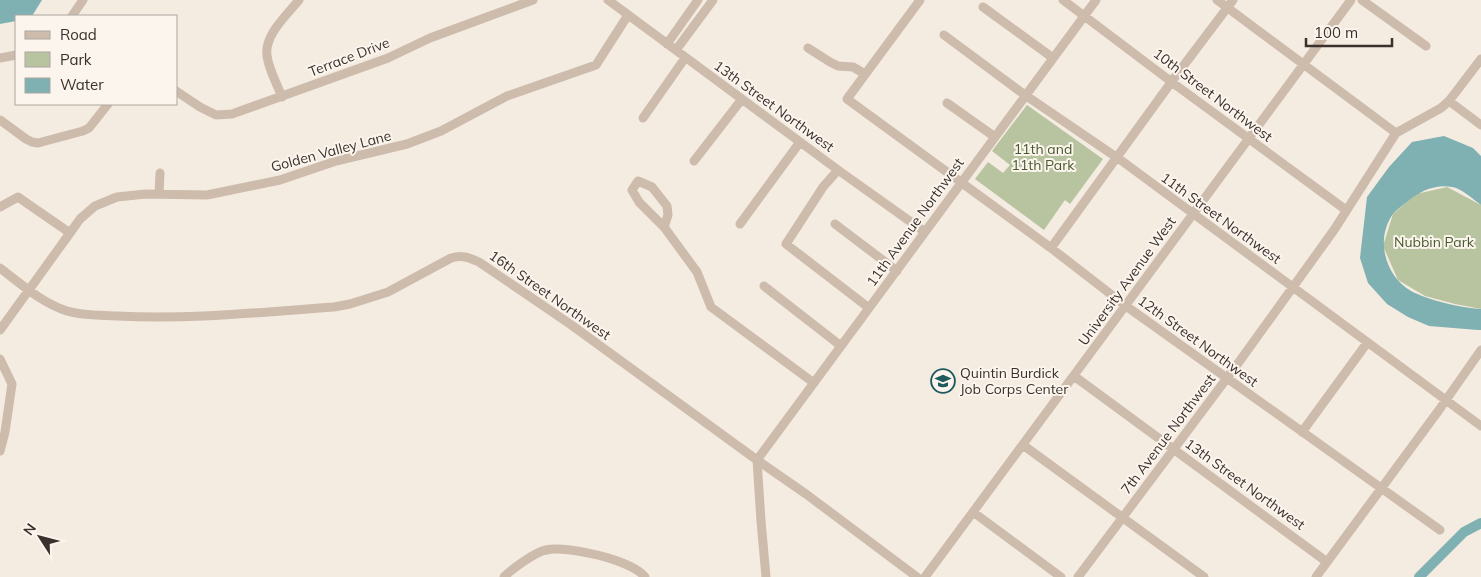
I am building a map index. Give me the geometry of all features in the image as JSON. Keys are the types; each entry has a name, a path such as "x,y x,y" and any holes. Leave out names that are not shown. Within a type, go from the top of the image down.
{"street":[{"path":"74,15 83,0"},
{"path":"282,97 267,56 268,46 271,36 299,0"},
{"name":"Terrace Drive","path":"178,92 216,115 232,114 388,58 430,38 534,0"},
{"name":"13th Street Northwest","path":"608,0 925,232"},
{"path":"667,44 698,0"},
{"path":"676,50 713,0"},
{"path":"808,48 838,66 853,67 865,74 920,0"},
{"name":"10th Street Northwest","path":"1063,0 1346,210"},
{"name":"11th Avenue Northwest","path":"758,460 1096,0"},
{"path":"1217,0 1396,133 1449,102 1481,60"},
{"path":"1051,248 1115,158 1233,0"},
{"name":"University Avenue West","path":"925,577 1351,0"},
{"path":"1362,0 1426,46"},
{"path":"983,7 1053,58"},
{"name":"Golden Valley Lane","path":"0,330 80,219 95,206 117,197 146,194 207,195 280,180 336,161 408,144 441,131 508,96 596,65 628,15"},
{"name":"11th Street Northwest","path":"944,35 1292,286 1481,426"},
{"path":"0,58 15,55"},
{"path":"643,118 686,58"},
{"name":"12th Street Northwest","path":"865,74 847,99 1051,248 1126,306 1440,530"},
{"path":"694,161 742,99"},
{"path":"1449,102 1481,125"},
{"path":"947,103 995,137"},
{"path":"0,120 26,139 38,143 89,128 107,105"},
{"name":"7th Avenue Northwest","path":"1078,577 1334,230 1396,133"},
{"path":"740,224 800,142"},
{"path":"838,170 823,188 786,244 869,308"},
{"path":"159,194 160,173"},
{"path":"664,227 668,215 667,206 652,187 638,181 632,190 639,202 664,227 697,272 711,308 814,383"},
{"path":"0,207 18,197 70,233"},
{"path":"835,224 897,271"},
{"name":"16th Street Northwest","path":"0,268 28,289 69,312 149,317 204,316 334,307 388,292 451,258 461,256 479,262 570,324 806,494 917,577"},
{"path":"764,286 841,346"},
{"path":"0,312 8,317"},
{"path":"1302,432 1367,343"},
{"path":"1316,577 1481,350"},
{"path":"0,359 12,384 5,432 0,451"},
{"name":"13th Street Northwest","path":"1074,376 1327,562"},
{"path":"1023,445 1204,577"},
{"path":"758,460 760,521 766,577"},
{"path":"973,512 1061,577"},
{"path":"504,577 512,569 545,550 564,548 616,560 633,566 645,577"}],"green space":[{"name":"11th and 11th Park","path":"1027,105 1103,159 1070,204 1065,200 1044,230 975,179 988,162 1003,173 1010,165 992,151"},
{"name":"Nubbin Park","path":"1447,187 1481,205 1481,309 1425,296 1398,280 1383,246 1393,214 1416,194"}],"water":[{"path":"0,0 42,0 33,15 15,15 15,21 0,24"},
{"path":"1444,136 1473,148 1481,156 1481,205 1463,192 1452,187 1434,188 1422,192 1393,214 1385,234 1385,256 1395,276 1411,291 1445,303 1481,309 1481,330 1429,326 1408,317 1387,304 1368,283 1360,258 1367,197 1389,167 1412,142"}],"waterway":[{"path":"1419,577 1464,532 1481,523"}],"place":[{"name":"Quintin Burdick Job Corps Center","path":"943,381"}]}
